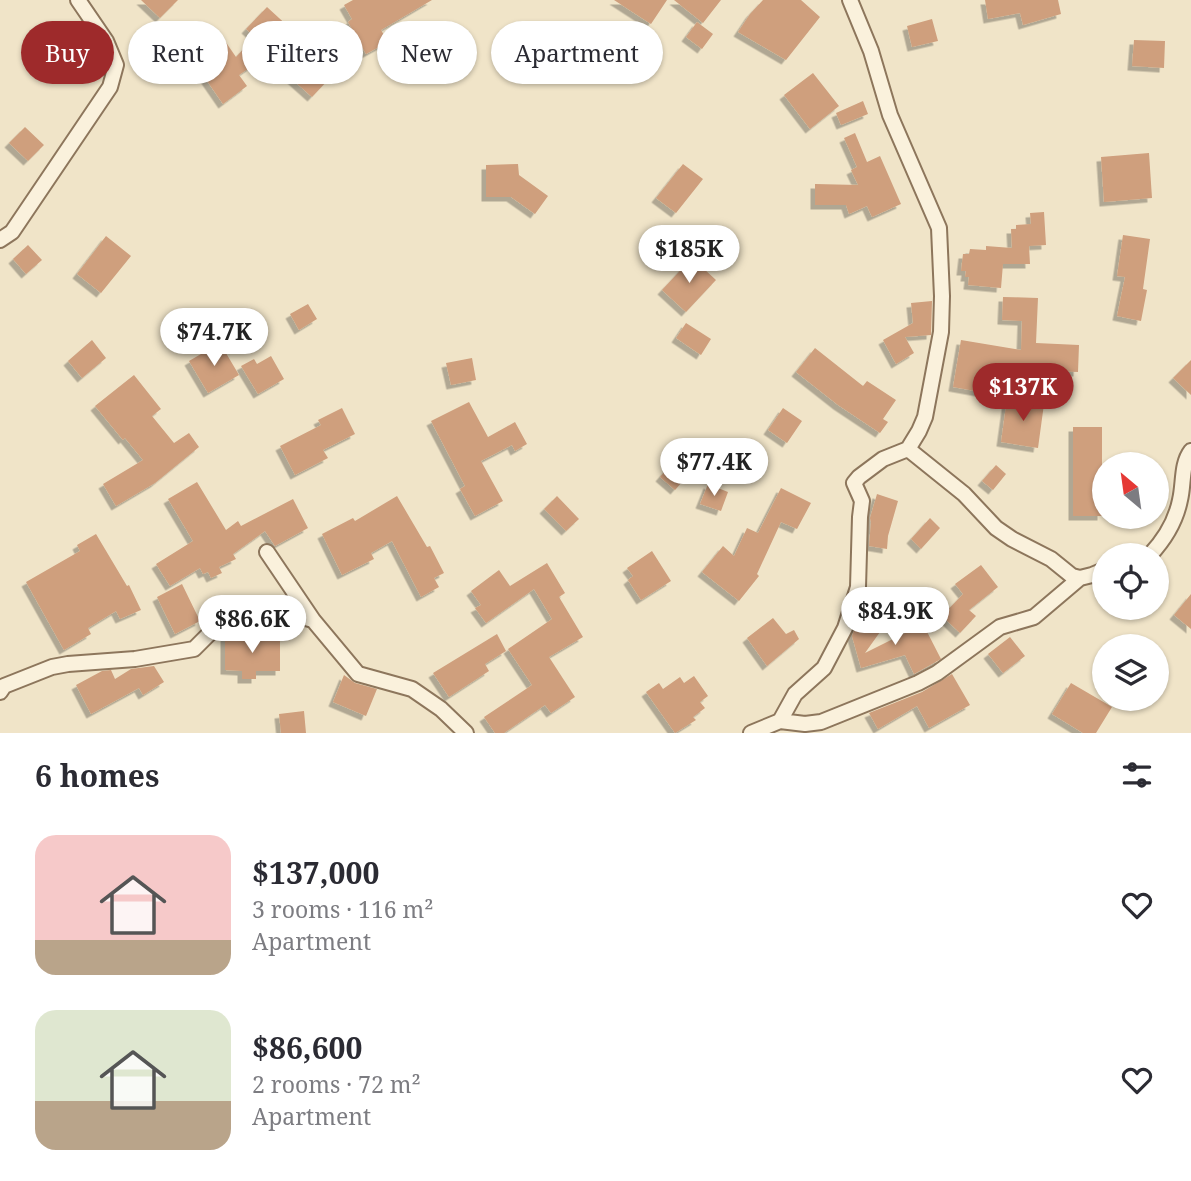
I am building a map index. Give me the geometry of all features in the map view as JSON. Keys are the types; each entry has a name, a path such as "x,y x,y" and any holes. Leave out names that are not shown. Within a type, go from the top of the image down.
{"street":[{"path":"0,240 12,232 110,87 116,65 106,41 78,0"},
{"path":"780,721 795,694 824,668 845,628 859,587 862,501 854,484 883,459 908,449 915,440 925,417 941,332 939,228 890,115 871,51 850,0"},
{"path":"908,449 964,494 996,528 1051,559 1072,576 1080,578"},
{"path":"1159,543 1173,521 1180,501 1186,457 1191,451"},
{"path":"267,552 313,620 358,674 412,689 441,709 466,733"},
{"path":"751,733 780,721 804,724 821,722 918,683 937,673 1000,627 1034,617 1080,578 1092,574"},
{"path":"0,692 4,686 52,667 165,655 194,649 214,629 239,619 290,614 313,620"}],"building":[{"path":"141,0 178,0 160,18"},
{"path":"353,0 432,0 396,21 377,21 377,48 366,54 363,49 363,21 349,21 352,19 344,5"},
{"path":"614,0 667,0 653,21 646,21"},
{"path":"674,0 721,0 703,23"},
{"path":"763,0 801,0 820,17 786,60 738,32"},
{"path":"985,0 1058,0 1061,14 1023,25 1020,13 988,19"},
{"path":"267,7 282,21 254,21"},
{"path":"932,19 938,41 912,47 907,26"},
{"path":"697,22 713,34 702,49 686,37"},
{"path":"1134,40 1165,41 1164,68 1132,66"},
{"path":"228,45 236,57 242,51 242,73 239,75 242,84 247,86 223,104 209,84 228,84"},
{"path":"813,73 839,106 810,129 784,95"},
{"path":"297,84 324,84 312,97"},
{"path":"863,101 868,114 841,125 836,113"},
{"path":"25,127 44,145 28,161 9,143"},
{"path":"855,133 867,162 880,156 901,204 872,217 867,206 849,214 846,205 815,205 815,184 858,185 851,170 857,167 844,138"},
{"path":"1149,153 1152,198 1104,202 1101,157"},
{"path":"518,164 519,175 548,196 535,214 511,197 486,197 486,165"},
{"path":"683,164 703,179 676,213 656,198"},
{"path":"1044,212 1046,245 1029,246 1030,264 1003,264 1001,288 968,285 969,277 965,277 966,271 961,271 963,254 969,254 970,249 986,250 986,246 1012,248 1011,229 1016,229 1016,225 1031,224 1030,213"},
{"path":"1123,235 1150,239 1143,289 1147,290 1141,321 1117,316 1125,277 1117,276"},
{"path":"106,236 131,256 101,293 77,274"},
{"path":"28,245 42,260 26,274 13,259"},
{"path":"692,258 716,280 686,312 662,290"},
{"path":"1003,297 1038,298 1036,343 1079,345 1078,372 1012,369 1011,374 1007,374 1003,396 953,387 961,340 1021,350 1022,321 1002,320"},
{"path":"932,301 931,335 905,337 914,353 896,364 883,340 913,323 911,303"},
{"path":"308,304 317,319 299,330 290,314"},
{"path":"686,323 711,339 701,355 676,338"},
{"path":"92,340 106,358 82,378 68,361"},
{"path":"220,343 239,375 208,393 189,361"},
{"path":"815,348 863,386 867,381 896,400 883,419 888,422 880,433 796,372"},
{"path":"271,356 284,379 258,394 241,366 254,359 257,364"},
{"path":"472,358 476,380 451,385 446,363"},
{"path":"1191,360 1191,395 1173,378"},
{"path":"134,375 161,409 152,416 174,443 189,433 199,447 155,483 116,506 103,484 143,460 95,406"},
{"path":"1007,399 1044,404 1038,448 1001,442"},
{"path":"469,402 488,437 515,422 527,444 515,451 512,445 481,461 503,501 475,516 460,489 465,486 431,421"},
{"path":"342,408 355,434 323,450 328,458 295,475 280,446 321,425 318,420"},
{"path":"783,408 802,421 787,443 768,430"},
{"path":"1073,427 1102,427 1102,452 1092,452 1092,516 1073,516"},
{"path":"673,462 688,475 675,490 660,477"},
{"path":"996,465 1006,474 993,490 982,481"},
{"path":"197,482 226,530 238,521 241,526 293,499 308,528 275,546 265,531 233,554 236,559 219,567 222,573 211,578 208,572 203,574 200,568 170,586 156,564 193,541 168,499"},
{"path":"708,484 728,492 721,511 700,504"},
{"path":"781,488 811,503 797,529 781,522 757,574 759,576 739,601 702,572 723,546 734,556 747,528 758,533"},
{"path":"877,494 898,501 887,549 869,546 870,518"},
{"path":"397,496 427,547 430,546 444,573 434,578 439,587 421,597 392,541 371,553 374,559 342,575 322,534 353,518 355,521"},
{"path":"557,496 579,519 566,531 544,509"},
{"path":"930,518 940,528 921,549 911,539"},
{"path":"96,534 127,586 129,585 141,610 120,619 116,611 88,628 91,634 64,650 26,582 80,551 77,545"},
{"path":"652,551 671,581 641,600 628,580 633,576 627,568"},
{"path":"547,563 565,593 559,597 583,637 549,657 575,697 551,713 545,705 504,733 495,733 484,717 532,685 508,649 552,619 534,589 486,623 475,608 481,605 471,591 499,570 510,586"},
{"path":"981,565 998,587 969,610 976,616 960,633 942,616 963,594 955,584"},
{"path":"182,584 200,621 175,634 157,597"},
{"path":"893,587 906,596 897,609 884,600"},
{"path":"1191,594 1191,629 1174,615"},
{"path":"773,618 786,634 794,630 799,639 767,666 747,638"},
{"path":"876,619 880,632 865,653 923,624 941,659 914,674 905,655 861,668 852,636 856,625"},
{"path":"497,634 506,651 485,664 489,671 449,697 433,673"},
{"path":"225,636 280,637 280,671 256,671 256,679 242,679 242,671 225,670"},
{"path":"1010,637 1025,656 1003,673 988,654"},
{"path":"154,666 164,682 143,695 139,688 91,714 76,685 102,671 111,670 115,679 131,669"},
{"path":"952,674 970,705 929,728 917,706 878,729 869,713 922,692"},
{"path":"344,675 355,683 377,689 366,716 333,702"},
{"path":"694,676 708,696 700,702 705,708 693,717 696,720 675,733 646,692 659,683 663,689 680,677 684,683"},
{"path":"1071,683 1092,695 1092,711 1110,711 1096,733 1083,733 1052,714"},
{"path":"304,711 306,733 281,733 279,714"}]}
